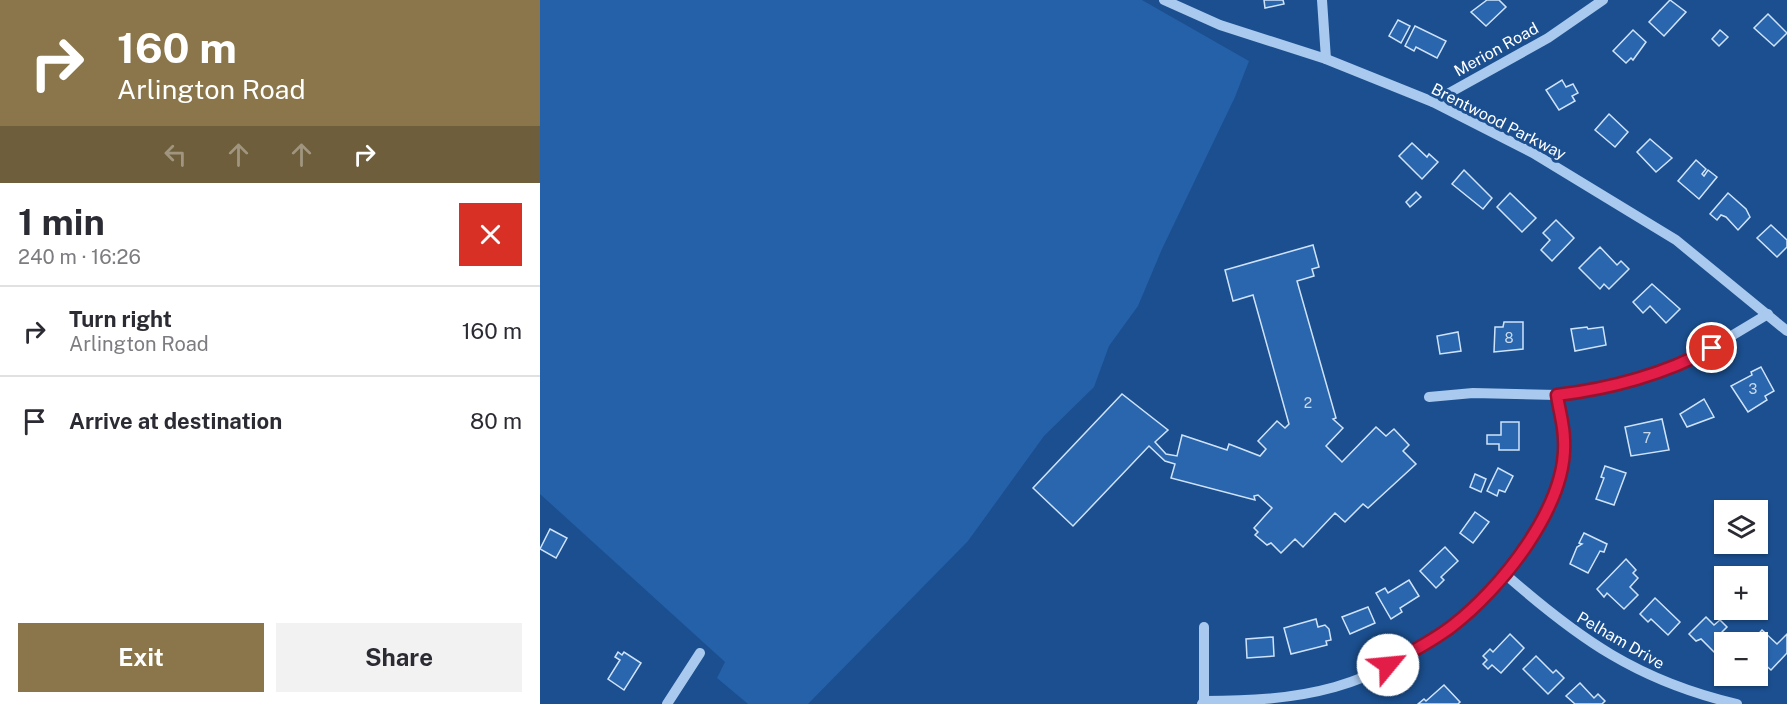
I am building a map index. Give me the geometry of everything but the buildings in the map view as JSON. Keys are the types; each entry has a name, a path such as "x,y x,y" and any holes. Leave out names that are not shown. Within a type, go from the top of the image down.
{"street":[{"name":"Brentwood Parkway","path":"1164,0 1221,25 1326,59 1433,102 1533,153 1676,240 1787,331"},
{"path":"1322,0 1326,59"},
{"name":"Merion Road","path":"1433,102 1548,38 1603,0"},
{"path":"1429,397 1507,393 1557,395 1579,393 1656,373 1698,356 1768,314"},
{"path":"1204,627 1203,703 1266,700 1336,687 1371,673 1421,647 1451,627 1505,574 1527,545 1548,507 1561,474 1565,441 1557,395"},
{"name":"Pelham Drive","path":"1505,574 1559,621 1589,642 1626,663 1696,699 1737,704"},
{"path":"667,704 700,653"}],"shaded area":[{"path":"540,0 1142,0 1249,61 1235,97 1162,249 1138,306 1109,346 1094,387 1044,436 968,541 808,704 748,704 717,678 725,662 540,494"}],"route":[{"path":"1388,665 1451,627 1481,600 1527,545 1548,507 1561,474 1565,441 1557,395 1579,393 1656,373 1712,348"}]}
